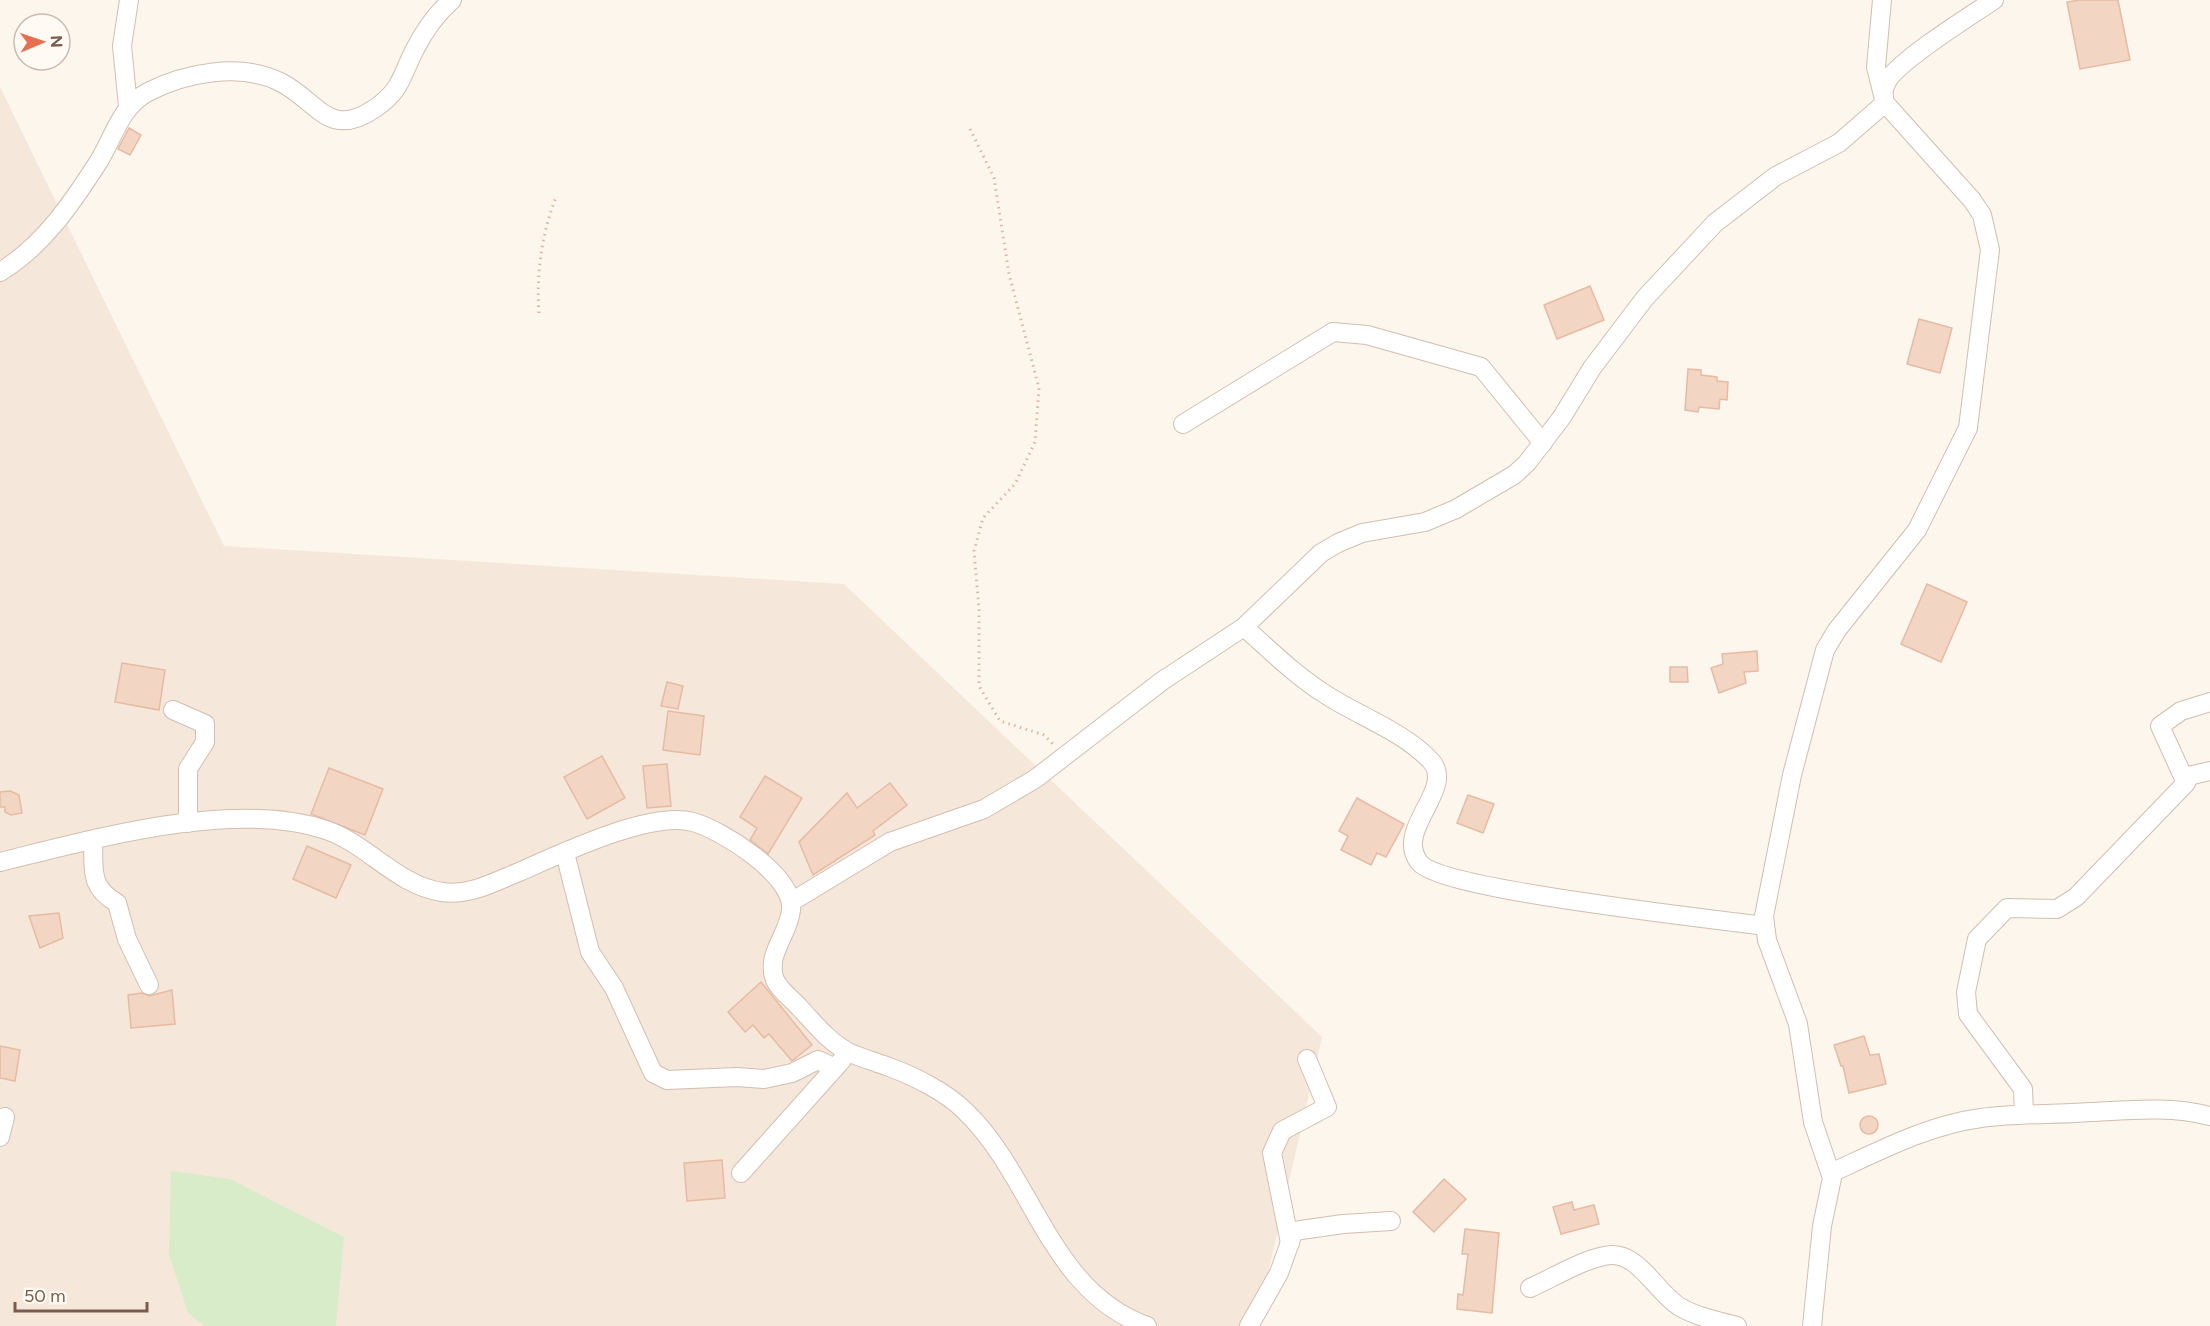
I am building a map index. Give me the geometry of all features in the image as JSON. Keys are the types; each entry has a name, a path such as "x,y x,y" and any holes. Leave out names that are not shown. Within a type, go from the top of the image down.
{"street":[{"path":"128,106 122,46 129,0"},
{"path":"0,272 16,262 46,236 89,176 128,106 146,93 175,80 242,72 279,81 331,119 354,119 374,109 395,93 432,20 452,0"},
{"path":"1812,1326 1822,1226 1832,1184 1831,1173 1813,1122 1797,1024 1764,926 1787,795 1825,650 1837,630 1917,530 1968,428 1990,250 1988,232 1982,215 1972,200 1885,103 1876,67 1881,0"},
{"path":"1885,103 1884,87 1891,76 1994,0"},
{"path":"791,902 890,842 998,802 1035,779 1170,675 1244,627 1321,553 1362,533 1425,522 1456,508 1514,475 1562,417 1592,368 1645,298 1715,223 1776,176 1839,143 1885,103"},
{"path":"1183,424 1333,332 1367,335 1481,368 1543,442"},
{"path":"1244,627 1307,682 1389,730 1420,751 1434,765 1437,780 1417,823 1414,838 1417,859 1427,870 1471,882 1584,903 1764,926"},
{"path":"2024,1114 2023,1089 1968,1014 1966,992 1977,939 2007,908 2057,909 2076,897 2186,783 2160,726 2181,711 2210,702"},
{"path":"172,710 205,724 205,742 188,769 188,824"},
{"path":"2184,777 2210,771"},
{"path":"0,862 93,841 188,824 241,819 313,826 356,843 405,878 425,888 443,892 485,887 654,820 689,820 722,834 787,887 791,902 787,927 774,955 774,975 781,989 819,1029 849,1052 894,1068 963,1108 994,1145 1060,1257 1103,1301 1127,1319 1147,1326"},
{"path":"93,841 94,879 102,894 117,903 127,939 149,985"},
{"path":"565,854 590,952 619,997 653,1073 666,1080 737,1077 764,1079 792,1073 818,1060 835,1068"},
{"path":"741,1173 849,1052"},
{"path":"1290,1243 1272,1154 1282,1131 1327,1107 1306,1059"},
{"path":"1831,1173 1899,1142 1953,1123 2024,1114 2141,1110 2193,1112 2210,1116"},
{"path":"0,1137 5,1117"},
{"path":"1249,1326 1279,1273 1294,1231 1343,1224 1391,1221"},
{"path":"1530,1288 1590,1260 1619,1256 1635,1264 1681,1308 1737,1326"}],"path":[{"path":"970,129 994,178 1009,274 1039,388 1035,442 1015,484 983,518 974,551 979,609 979,686 1000,721 1044,735 1065,755"},
{"path":"539,313 537,293 546,223 556,197"}],"shaded area":[{"path":"0,87 224,546 844,584 1322,1037 1256,1326 0,1326"}],"green space":[{"path":"171,1171 230,1179 344,1237 336,1326 205,1326 188,1313 169,1254"}],"building":[{"path":"2118,0 2130,60 2080,69 2067,2"},
{"path":"129,128 141,135 130,155 118,149"},
{"path":"1590,286 1604,320 1557,339 1544,305"},
{"path":"1919,319 1952,328 1940,373 1907,364"},
{"path":"1688,369 1701,370 1701,375 1717,377 1717,381 1728,382 1727,400 1720,399 1719,409 1699,407 1698,412 1685,410"},
{"path":"1927,584 1967,602 1941,662 1901,644"},
{"path":"1757,651 1758,671 1744,672 1746,683 1719,693 1711,668 1723,664 1722,654"},
{"path":"122,663 165,670 159,710 115,702"},
{"path":"1670,667 1687,667 1688,682 1670,682"},
{"path":"667,682 683,686 678,709 661,706"},
{"path":"668,711 704,716 700,755 663,750"},
{"path":"602,756 625,798 587,819 564,777"},
{"path":"667,764 671,806 647,808 643,766"},
{"path":"329,768 383,789 365,835 311,814"},
{"path":"765,776 802,798 768,854 750,840 757,828 740,817"},
{"path":"890,783 907,805 873,831 875,835 813,875 799,842 847,793 857,808"},
{"path":"10,791 19,795 22,813 11,815 5,812 5,807 0,807 0,792"},
{"path":"1468,795 1494,804 1483,833 1457,823"},
{"path":"1357,798 1404,824 1386,857 1377,853 1371,865 1341,850 1348,836 1339,831"},
{"path":"307,846 351,865 336,898 293,879"},
{"path":"59,913 63,938 40,948 29,916"},
{"path":"761,982 812,1045 792,1061 769,1034 764,1038 753,1025 745,1032 728,1012"},
{"path":"172,990 175,1024 131,1028 128,995 142,993 149,996"},
{"path":"1864,1036 1870,1055 1879,1054 1886,1084 1849,1093 1843,1066 1841,1066 1834,1045"},
{"path":"0,1046 20,1050 15,1081 0,1078"},
{"path":"1865,1116 1873,1116 1878,1121 1876,1132 1865,1134 1860,1129 1860,1121"},
{"path":"722,1160 725,1198 687,1201 684,1163"},
{"path":"1444,1179 1466,1199 1434,1232 1413,1212"},
{"path":"1572,1202 1574,1210 1594,1205 1599,1224 1561,1234 1553,1207"},
{"path":"1465,1229 1499,1233 1492,1313 1457,1309 1458,1294 1463,1295 1468,1254 1462,1254"}]}
